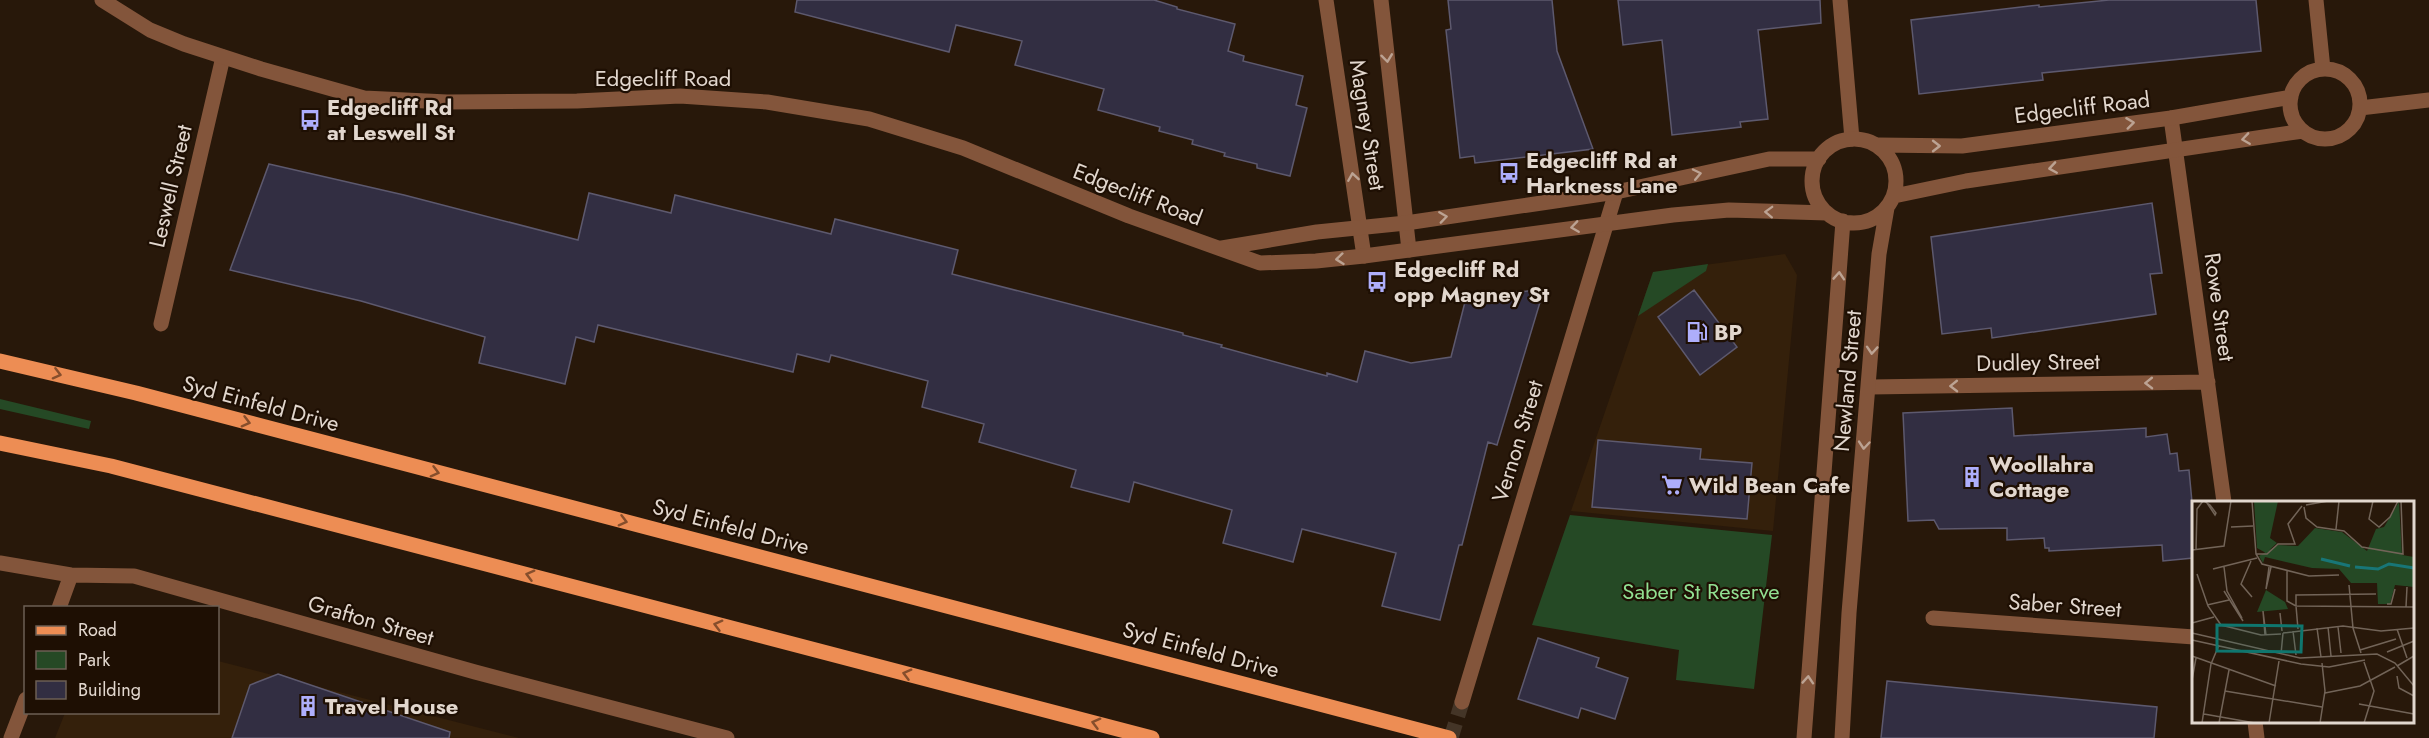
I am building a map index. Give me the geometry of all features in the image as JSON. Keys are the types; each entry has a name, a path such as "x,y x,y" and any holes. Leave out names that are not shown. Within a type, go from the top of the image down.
{"main road":[{"name":"Syd Einfeld Drive","path":"0,361 159,399 1449,738"},
{"path":"0,443 111,466 1152,738"}],"street":[{"name":"Edgecliff Road","path":"102,0 150,30 223,57 364,98 447,102 577,101 680,96 767,102 869,119 963,148 1129,216 1260,263 1364,256 1607,223 1729,210 1827,213"},
{"name":"Magney Street","path":"1326,0 1364,256"},
{"name":"Magney Street","path":"1381,0 1409,250"},
{"path":"1840,0 1852,139"},
{"path":"2316,0 2323,69"},
{"name":"Leswell Street","path":"161,324 223,57"},
{"path":"2323,69 2339,72 2349,78 2360,97 2360,108 2351,127 2334,138 2312,136 2304,131 2292,116 2289,106 2290,97 2300,79 2308,72 2323,69"},
{"name":"Edgecliff Road","path":"1878,146 1962,146 2171,118 2290,97"},
{"path":"2360,108 2429,100"},
{"name":"Rowe Street","path":"2171,118 2224,501"},
{"path":"1890,202 1966,181 2304,131"},
{"path":"1852,139 1866,140 1887,153 1893,163 1897,185 1890,202 1878,216 1855,223 1843,221 1827,213 1819,204 1812,181 1819,159 1827,148 1852,139"},
{"name":"Edgecliff Road","path":"1219,248 1317,232 1406,223 1616,192 1768,159 1819,159"},
{"name":"Vernon Street","path":"1462,702 1616,192"},
{"name":"Newland Street","path":"1842,738 1879,254 1890,202"},
{"name":"Newland Street","path":"1803,738 1843,221"},
{"name":"Dudley Street","path":"1870,387 2208,382"},
{"name":"Grafton Street","path":"0,563 71,575 134,576 475,672 727,738"},
{"path":"60,606 71,575"},
{"name":"Saber Street","path":"1933,618 2192,637"},
{"path":"11,738 24,704"},
{"path":"2255,723 2257,738"}],"shaded area":[{"path":"1785,254 1797,275 1773,531 1571,511 1653,272"},
{"path":"219,661 519,738 55,738 65,714 219,714"}],"green space":[{"path":"1708,264 1706,271 1638,316 1653,272"},
{"path":"0,399 91,421 89,429 0,409"},
{"name":"Saber St Reserve","path":"1570,515 1772,535 1754,689 1676,680 1679,650 1532,625"}],"building":[{"path":"797,0 1154,0 1177,7 1177,9 1235,24 1228,51 1244,56 1243,61 1303,76 1296,105 1307,108 1290,176 1257,168 1257,164 1224,156 1225,153 1192,144 1193,140 1159,131 1160,127 1098,110 1104,89 1015,65 1022,41 956,25 949,52 795,12"},
{"path":"1448,0 1552,0 1557,51 1593,149 1475,163 1474,156 1460,158 1446,30 1451,29"},
{"path":"1618,0 1820,0 1821,23 1758,30 1768,119 1740,122 1741,127 1672,135 1662,40 1623,45"},
{"path":"2109,0 2256,0 2261,51 2042,73 2043,80 1919,94 1911,20 2039,5 2039,7"},
{"path":"269,164 404,195 578,240 589,193 671,213 675,195 831,234 835,219 958,250 952,274 1183,333 1183,335 1222,345 1221,347 1357,382 1365,351 1411,363 1451,357 1465,302 1502,294 1544,289 1497,445 1488,442 1440,620 1382,606 1396,553 1302,529 1293,562 1223,543 1232,510 1134,482 1129,502 1071,487 1076,470 979,442 984,424 922,407 928,381 831,355 829,362 797,354 793,372 598,325 594,342 576,337 565,384 479,363 485,337 361,301 230,270"},
{"path":"2152,203 2162,273 2150,274 2156,314 1992,338 1991,328 1942,334 1931,237"},
{"name":"BP","path":"1694,290 1737,347 1700,375 1658,317"},
{"path":"2012,408 2014,436 2146,428 2146,437 2167,434 2170,454 2177,453 2179,471 2189,470 2192,502 2192,558 2163,561 2162,545 2049,551 2049,548 2045,548 2044,538 2007,540 2007,528 1939,529 1934,520 1908,521 1903,413"},
{"name":"Wild Bean Cafe","path":"1598,440 1701,449 1700,459 1752,463 1747,519 1592,507"},
{"path":"1538,638 1599,658 1596,667 1628,678 1615,719 1581,708 1578,718 1518,699"},
{"name":"Travel House","path":"278,674 450,732 449,738 232,738 250,685"},
{"path":"1887,681 2157,707 2154,738 1881,738"}],"tunnel":[{"path":"1451,738 1462,702"}],"place":[{"name":"Edgecliff Rd at Leswell St","path":"310,120"},
{"name":"Edgecliff Rd at Harkness Lane","path":"1509,173"},
{"name":"Edgecliff Rd opp Magney St","path":"1377,282"},
{"name":"BP","path":"1697,332"},
{"name":"Woollahra Cottage","path":"1972,477"},
{"name":"Wild Bean Cafe","path":"1672,485"},
{"name":"Travel House","path":"308,706"}]}
